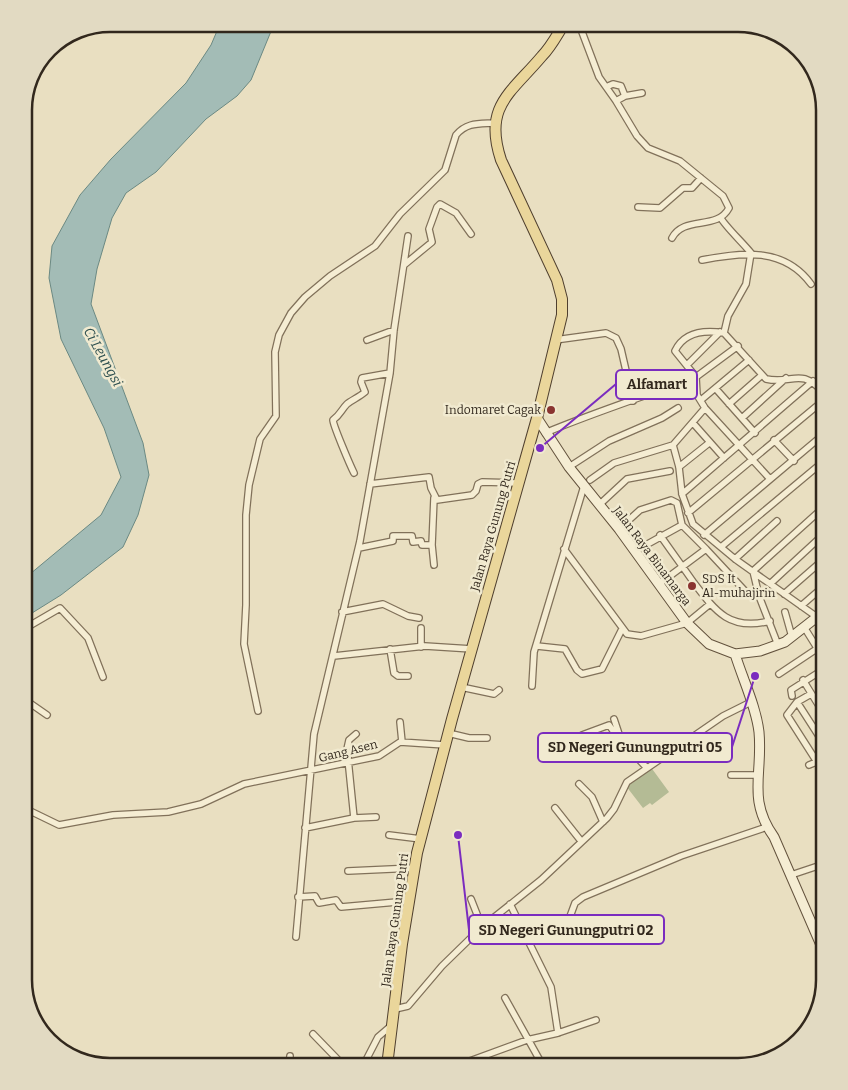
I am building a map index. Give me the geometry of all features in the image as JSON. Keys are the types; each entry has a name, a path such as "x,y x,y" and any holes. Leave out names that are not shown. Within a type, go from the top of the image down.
{"main road":[{"name":"Jalan Raya Gunung Putri","path":"388,1058 414,868 448,733 536,418 562,307 560,290 501,160 495,138 495,123 503,102 544,55 558,33"}],"street":[{"path":"582,33 592,64 644,145 680,161 728,202 729,208 721,218 682,226 676,230 672,238"},
{"path":"606,87 613,84 622,86 625,96"},
{"path":"616,101 625,96 642,93"},
{"path":"258,711 244,644 246,515 249,485 262,432 276,416 276,352 282,328 291,313 313,289 375,246 400,214 445,170 456,135 460,130 468,124 495,123"},
{"path":"638,207 660,208 683,188 695,186 701,178"},
{"path":"404,265 432,242 429,229 440,204 456,213 471,234"},
{"path":"687,365 722,333 728,316 746,284 750,253 721,218"},
{"path":"296,937 298,897 312,770 314,734 359,548 390,373 394,330 408,236"},
{"path":"702,260 750,253 771,257 802,273 810,284"},
{"path":"366,340 394,330"},
{"path":"555,340 606,333 616,338 621,349 633,401"},
{"path":"770,479 738,447 705,408 696,391 696,377 674,350 691,334 722,333 738,346 762,375 771,380 800,377 813,381 816,384"},
{"path":"546,433 584,416 633,401 696,377 738,346"},
{"path":"701,400 749,360"},
{"path":"354,473 333,420 341,415 343,409 349,403 365,392 360,380 373,375 390,373"},
{"path":"730,404 762,375"},
{"path":"742,418 786,378"},
{"path":"682,494 813,381"},
{"path":"716,389 755,433"},
{"path":"688,513 816,406"},
{"path":"569,467 609,442 662,418 678,408"},
{"path":"532,686 533,657 564,549 587,483 614,462 673,445 705,408"},
{"name":"Jalan Raya Binamarga","path":"536,418 569,467 587,483 599,505 619,529 687,623 709,644 735,654"},
{"path":"693,423 724,458"},
{"path":"774,440 794,460"},
{"path":"704,534 816,441"},
{"path":"680,467 709,442"},
{"path":"673,445 680,467 682,494 693,524 753,572 801,606 816,613"},
{"path":"721,546 816,468"},
{"path":"599,505 627,479 670,471"},
{"path":"370,484 429,477 434,498 432,545 434,565"},
{"path":"434,498 437,500 472,496 476,492 478,484 482,482 518,483"},
{"path":"619,529 640,510 671,500 676,503 682,525 746,592 759,596"},
{"path":"753,572 816,514"},
{"path":"735,559 777,521"},
{"path":"635,551 660,535 682,525"},
{"path":"359,548 391,542 393,541 393,536 406,535 412,536 413,542 421,541 422,545 432,545"},
{"path":"660,535 710,604 726,618 737,623 755,625 770,621"},
{"path":"771,583 816,541"},
{"path":"564,549 622,629 634,636 687,623 710,604"},
{"path":"659,584 706,549"},
{"path":"784,594 816,566"},
{"path":"753,572 759,596 778,645"},
{"path":"801,606 816,593"},
{"path":"342,612 383,604 408,616 418,618"},
{"path":"32,623 60,608 88,638 103,677"},
{"path":"785,612 792,636"},
{"path":"816,619 778,645 749,653 735,654 751,702 759,734 757,775 760,812 774,837 816,933"},
{"path":"804,627 816,645"},
{"path":"421,628 421,647"},
{"path":"537,646 565,648 577,670 582,674 599,672 606,665 622,629"},
{"path":"334,656 421,647 472,650"},
{"path":"390,649 394,673 398,676 408,676"},
{"path":"779,674 816,649"},
{"path":"792,696 791,690 816,674"},
{"path":"804,680 816,702"},
{"path":"461,687 494,694 499,690"},
{"path":"811,694 797,702 787,715 816,759"},
{"path":"395,1010 404,1009 412,1003 442,966 482,927 541,880 603,822 614,809 627,782 722,716 751,702"},
{"path":"797,702 816,732"},
{"path":"32,705 47,715"},
{"path":"614,718 619,734 634,755 646,767"},
{"path":"400,722 402,742 445,745"},
{"path":"582,736 609,725 630,755 634,755"},
{"path":"448,733 469,738 487,738"},
{"path":"354,818 348,742 356,734"},
{"name":"Gang Asen","path":"32,812 59,825 113,815 168,812 201,804 244,784 379,756 402,742"},
{"path":"809,765 816,763"},
{"path":"732,775 757,775"},
{"path":"579,784 592,797 603,822"},
{"path":"555,808 581,841"},
{"path":"305,828 354,818 376,817"},
{"path":"568,922 575,903 583,897 681,856 767,827"},
{"path":"389,836 421,839"},
{"path":"791,875 816,867"},
{"path":"348,870 414,868"},
{"path":"298,897 315,896 320,903 336,900 341,908 408,901"},
{"path":"471,899 482,927"},
{"path":"510,904 551,987 558,1033"},
{"path":"506,998 538,1058"},
{"path":"478,1058 527,1040 558,1033 596,1020"},
{"path":"367,1058 378,1037 392,1025"},
{"path":"313,1034 336,1058"}],"green space":[{"path":"650,766 669,792 652,805 650,803 643,808 626,786"}],"water":[{"name":"Ci Leungsi","path":"216,32 271,32 251,80 237,96 206,119 156,172 126,193 112,218 97,269 91,304 143,443 149,475 138,515 123,547 61,595 32,613 32,572 101,515 121,477 104,428 61,339 49,278 52,246 80,195 111,159 186,83 211,45"}],"place":[{"name":"Indomaret Cagak","path":"551,410"},
{"name":"Alfamart","path":"540,448"},
{"name":"SDS It Al-muhajirin","path":"692,586"},
{"name":"SD Negeri Gunungputri 05","path":"755,676"},
{"name":"SD Negeri Gunungputri 02","path":"458,835"}]}
